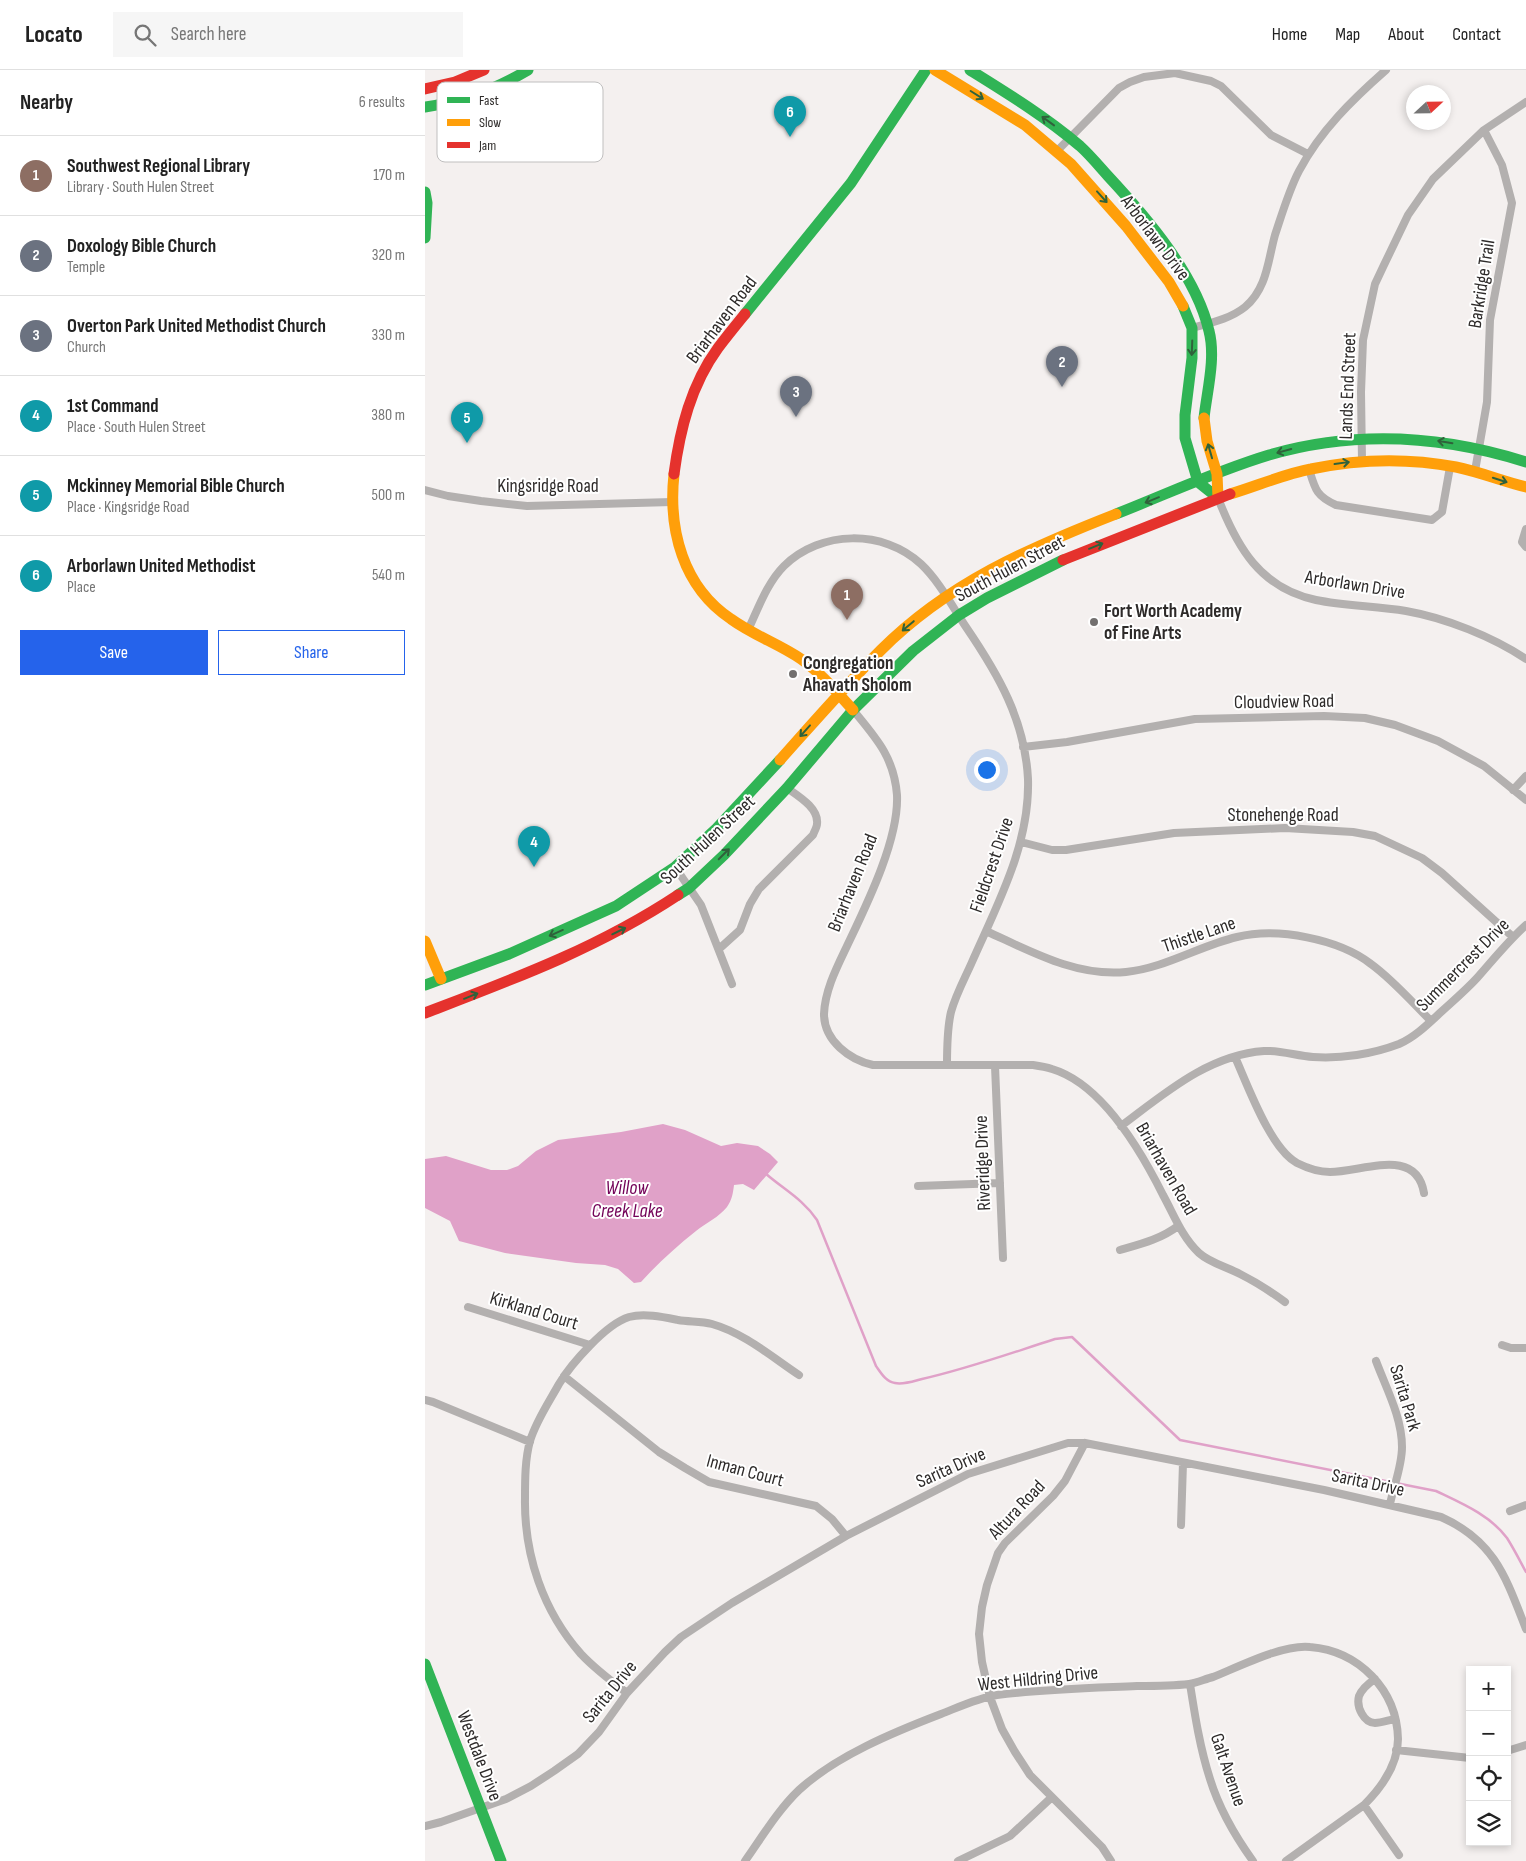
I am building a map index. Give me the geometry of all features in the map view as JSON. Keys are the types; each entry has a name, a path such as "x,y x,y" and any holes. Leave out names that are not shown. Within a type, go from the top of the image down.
{"main road":[{"path":"459,82 484,70"},
{"path":"506,82 527,70"},
{"name":"Briarhaven Road","path":"853,710 820,674 799,658 729,618 711,602 691,576 677,540 672,502 675,461 686,412 695,388 706,368 719,348 851,183 926,70"},
{"name":"Arborlawn Drive","path":"935,70 1025,125 1057,151 1107,203 1169,282 1183,306 1192,328 1192,358 1185,415 1185,438 1198,482 1218,498"},
{"name":"Arborlawn Drive","path":"970,70 1012,96 1070,138 1123,192 1165,243 1200,300 1208,324 1211,358 1204,418 1207,442 1217,474 1218,498"},
{"path":"425,192 427,203 425,238"},
{"name":"South Hulen Street","path":"425,986 509,954 616,906 675,867 717,828 838,695 907,626 946,597 996,566 1031,549 1217,474 1267,456 1323,443 1363,439 1421,439 1479,449 1526,462"},
{"name":"South Hulen Street","path":"425,1013 541,968 620,931 649,915 689,888 724,855 787,788 853,710 913,651 959,615 1006,587 1051,565 1218,498 1309,469 1362,461 1383,460 1426,463 1475,471 1526,487"},
{"path":"425,941 441,979"},
{"name":"Westdale Drive","path":"425,1664 501,1861"}],"street":[{"path":"1201,78 1205,70"},
{"path":"1192,328 1221,320 1245,308 1263,284 1275,235 1298,173 1308,154 1335,119 1386,70"},
{"path":"1057,151 1119,88 1144,77 1175,73 1201,78 1221,86 1271,135 1308,154"},
{"name":"Lands End Street","path":"1362,461 1361,392 1363,340 1375,284 1408,215 1433,179 1485,130 1526,102"},
{"name":"Barkridge Trail","path":"1475,471 1487,402 1490,320 1512,203 1502,165 1485,130"},
{"path":"1309,469 1315,490 1323,499 1336,505 1431,520 1442,512 1450,467"},
{"name":"Kingsridge Road","path":"425,490 491,503 527,506 672,502"},
{"name":"Arborlawn Drive","path":"1218,498 1234,536 1256,568 1272,581 1295,594 1316,600 1407,611 1424,615 1478,634 1526,659"},
{"path":"1526,529 1522,542 1526,547"},
{"name":"Fieldcrest Drive","path":"747,630 769,588 783,567 802,553 832,540 844,538 879,541 902,550 926,570 991,662 1006,690 1023,747 1028,777 1027,810 1021,842 1005,890 951,1011 947,1035 947,1065"},
{"name":"Briarhaven Road","path":"853,710 885,750 895,778 896,814 873,891 834,973 827,995 824,1015 826,1025 840,1049 860,1062 873,1065 1033,1065 1053,1069 1068,1076 1092,1094 1121,1126 1153,1175 1178,1226 1199,1253 1263,1285 1285,1302"},
{"name":"Cloudview Road","path":"1023,747 1067,742 1195,719 1323,716 1365,718 1395,725 1439,741 1483,766 1526,800"},
{"path":"1513,790 1526,776"},
{"path":"719,949 740,930 750,904 759,889 813,835 817,824 815,814 808,804 787,788"},
{"name":"Stonehenge Road","path":"1021,842 1052,850 1066,850 1173,834 1285,828 1353,832 1375,836 1422,858 1442,872 1513,937"},
{"path":"675,867 701,905 732,984"},
{"name":"Summercrest Drive","path":"1121,1126 1206,1067 1249,1052 1266,1051 1311,1057 1336,1057 1363,1053 1399,1044 1431,1022 1476,980 1513,937 1526,925"},
{"name":"Thistle Lane","path":"986,931 1056,962 1092,971 1125,972 1159,966 1237,937 1255,934 1306,938 1336,945 1370,963 1389,979 1431,1022"},
{"path":"1235,1057 1273,1138 1284,1153 1298,1164 1330,1172 1393,1164 1405,1166 1420,1177 1424,1193"},
{"name":"Riveridge Drive","path":"995,1066 1003,1258"},
{"path":"918,1186 1000,1183"},
{"path":"1119,1250 1154,1240 1178,1226"},
{"name":"Kirkland Court","path":"468,1307 590,1346"},
{"path":"627,1693 599,1671 581,1653 550,1608 531,1559 527,1536 525,1481 530,1442 541,1418 564,1376 590,1346 616,1324 629,1317 663,1317 711,1324 732,1332 756,1345 799,1375"},
{"path":"1502,1345 1511,1348 1526,1348"},
{"name":"Sarita Park","path":"1376,1360 1400,1425 1402,1445 1399,1468 1390,1504"},
{"name":"Inman Court","path":"564,1376 659,1452 709,1482 816,1506 832,1519 846,1536"},
{"path":"425,1400 530,1442"},
{"name":"Sarita Drive","path":"425,1826 480,1809 531,1786 578,1754 599,1732 627,1693 681,1637 732,1604 846,1536 968,1474 1068,1443 1085,1443 1390,1504 1441,1517 1462,1528 1481,1543 1502,1571 1526,1629"},
{"name":"Altura Road","path":"1085,1443 1065,1481 1053,1496 1005,1543 998,1553 987,1585 979,1634 982,1662 991,1697 1002,1729 1015,1752 1030,1775 1102,1847 1111,1861"},
{"path":"1181,1525 1183,1463"},
{"path":"1510,1511 1526,1505"},
{"name":"West Hildring Drive","path":"745,1861 797,1792 831,1765 913,1725 973,1701 991,1697 1054,1690 1190,1684 1282,1650 1307,1646 1344,1654 1359,1663 1375,1679 1393,1708 1398,1740 1389,1772 1382,1786 1364,1805 1286,1861"},
{"path":"1375,1679 1366,1686 1359,1696 1359,1708 1365,1720 1375,1723 1395,1719"},
{"name":"Galt Avenue","path":"1190,1684 1197,1729 1210,1780 1236,1838 1253,1861"},
{"path":"1511,1750 1526,1745"},
{"path":"1396,1750 1466,1758"},
{"path":"958,1861 1009,1836 1052,1797"},
{"path":"1364,1805 1399,1855"}],"water":[{"name":"Willow Creek Lake","path":"663,1124 685,1130 721,1146 737,1143 758,1146 778,1162 754,1190 743,1184 734,1185 733,1194 724,1211 681,1243 641,1282 634,1283 618,1269 605,1265 505,1253 459,1241 450,1221 425,1208 425,1159 446,1156 491,1170 507,1170 518,1166 536,1151 558,1140 621,1132"}],"waterway":[{"path":"765,1173 799,1200 817,1220 876,1366 889,1381 898,1383 912,1382 972,1366 1055,1339 1072,1337 1180,1440 1436,1491 1475,1510 1500,1530 1507,1538 1526,1572"}],"traffic: fast":[{"path":"506,82 528,70"},
{"path":"745,314 851,183 926,70"},
{"path":"970,70 1040,115 1080,146 1154,229 1182,268 1203,310 1211,341 1212,352 1204,418"},
{"path":"425,107 437,105"},
{"path":"425,192 427,203 425,238"},
{"path":"1183,306 1192,328 1192,358 1185,415 1185,438 1198,482 1218,498"},
{"path":"1116,514 1249,461 1301,447 1333,442 1366,439 1430,441 1462,446 1526,462"},
{"path":"678,895 689,888 724,855 787,788 853,710 913,651 959,615 987,598 1063,560"},
{"path":"425,985 509,954 616,906 675,867 717,828 780,760"},
{"path":"425,1664 501,1861"}],"traffic: slow":[{"path":"935,70 1025,125 1071,164 1126,226 1169,282 1183,306"},
{"path":"1204,418 1207,441 1217,474 1218,498"},
{"path":"1230,494 1301,471 1347,463 1384,461 1420,462 1456,467 1526,487"},
{"path":"674,474 674,516 677,536 682,556 690,574 701,591 731,619 808,664 829,683 853,710"},
{"path":"780,760 842,690 881,650 934,605 962,586 1021,554 1116,514"},
{"path":"425,941 441,979"}],"traffic: jam":[{"path":"455,82 484,70"},
{"path":"425,89 437,86"},
{"path":"674,474 683,424 694,392 718,348 745,314"},
{"path":"1063,560 1230,494"},
{"path":"425,1013 523,975 586,947 648,914 678,895"}],"place":[{"name":"Arborlawn United Methodist","path":"790,137"},
{"name":"Doxology Bible Church","path":"1062,387"},
{"name":"Overton Park United Methodist Church","path":"796,417"},
{"name":"Mckinney Memorial Bible Church","path":"467,443"},
{"name":"Southwest Regional Library","path":"847,620"},
{"name":"Fort Worth Academy of Fine Arts","path":"1094,622"},
{"name":"Congregation Ahavath Sholom","path":"793,674"},
{"name":"1st Command","path":"534,867"}]}
